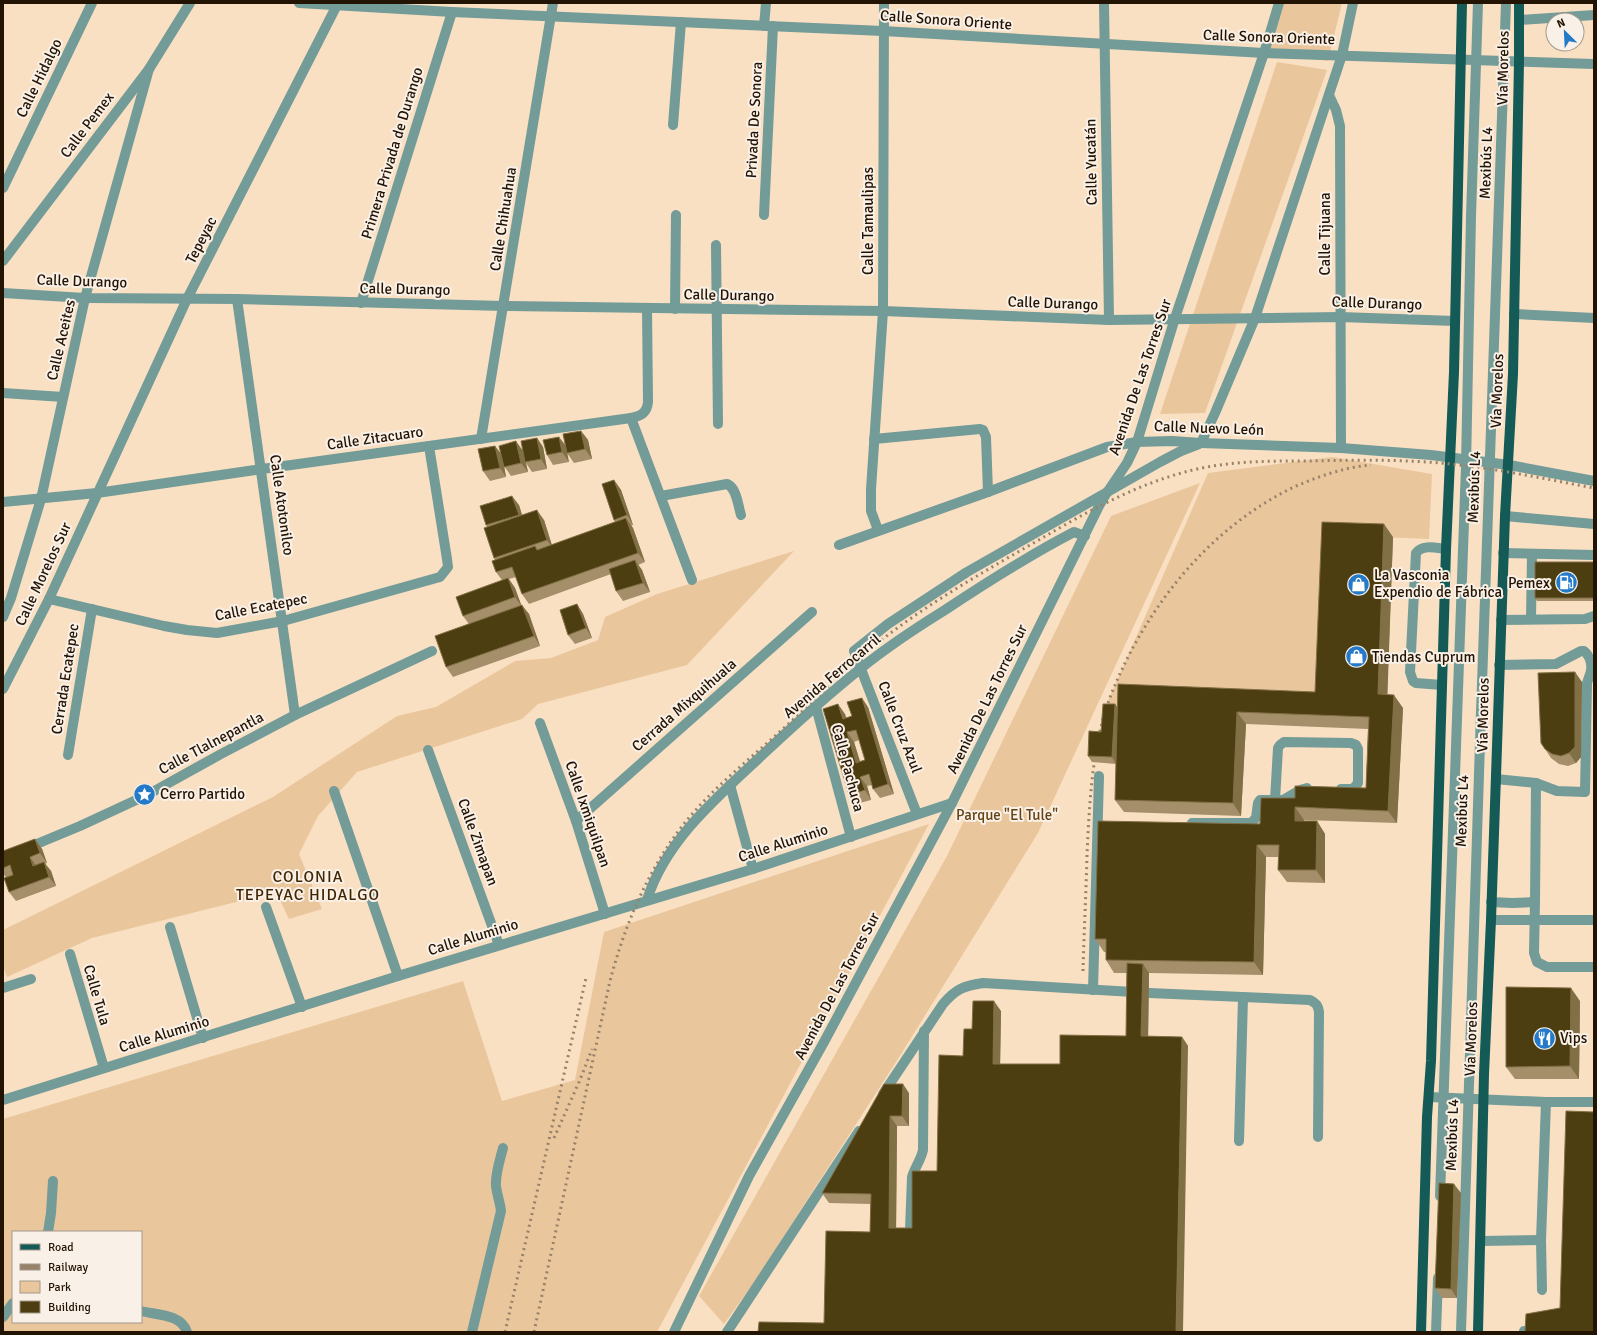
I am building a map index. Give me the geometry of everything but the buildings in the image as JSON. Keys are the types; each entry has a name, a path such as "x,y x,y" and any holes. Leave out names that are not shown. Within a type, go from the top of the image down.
{"main road":[{"path":"1421,1332 1432,1046 1446,549 1451,457 1462,3"},
{"name":"Vía Morelos","path":"1478,1332 1483,1099 1491,920 1500,620 1509,465 1514,314 1519,62 1518,3"}],"street":[{"name":"Calle Hidalgo","path":"3,188 92,3"},
{"name":"Calle Pemex","path":"3,261 149,68 190,3"},
{"name":"Calle Sonora Oriente","path":"299,3 338,4 452,12 883,31 1104,45 1264,53 1594,64"},
{"name":"Calle Chihuahua","path":"481,439 553,3"},
{"name":"Privada De Sonora","path":"764,215 768,26 766,3"},
{"name":"Calle Tamaulipas","path":"878,530 871,511 871,504 883,311 884,3"},
{"name":"Calle Yucatán","path":"1104,3 1109,320"},
{"name":"Avenida De Las Torres Sur","path":"674,1332 749,1176 824,1042 952,803 1106,494 1127,463 1137,442 1279,3"},
{"path":"1201,443 1255,318 1342,55 1353,3"},
{"name":"Mexibús L4","path":"1440,1205 1466,458 1471,216 1478,3"},
{"name":"Mexibús L4","path":"1461,1332 1506,3"},
{"name":"Tepeyac","path":"97,493 187,299 338,4"},
{"name":"Primera Privada de Durango","path":"361,303 452,12"},
{"path":"1519,20 1594,15"},
{"path":"673,125 681,22"},
{"name":"Calle Aceites","path":"3,617 11,598 41,499 85,298 149,68"},
{"name":"Calle Tijuana","path":"1329,95 1336,110 1340,126 1341,448"},
{"path":"674,309 676,215"},
{"path":"716,245 718,310 718,424"},
{"name":"Calle Durango","path":"3,292 85,298 237,299 718,310 883,311 1109,320 1340,317 1455,321"},
{"name":"Calle Atotonilco","path":"237,299 262,469 295,715"},
{"name":"Calle Zitacuaro","path":"3,502 97,493 641,416 648,406 647,308"},
{"path":"1514,314 1594,318"},
{"path":"3,393 63,397"},
{"path":"631,418 692,580"},
{"path":"874,439 980,429 983,430 986,437 988,492"},
{"name":"Calle Nuevo León","path":"839,545 988,492 1107,447 1137,442 1172,441 1341,448 1466,458 1594,481"},
{"name":"Avenida Ferrocarril","path":"854,651 888,624 967,572 1167,458 1201,443"},
{"name":"Calle Ecatepec","path":"49,599 164,626 204,632 217,632 283,621 440,577 448,567 428,446"},
{"path":"661,496 727,484 734,490 741,515"},
{"name":"Calle Morelos Sur","path":"3,689 49,599 97,493"},
{"path":"1505,516 1594,524"},
{"name":"Avenida Ferrocarril","path":"647,900 651,888 671,852 700,815 730,785 861,668 919,626 1023,560 1074,532 1085,536"},
{"path":"1442,685 1416,683 1413,681 1410,672 1416,553 1420,548 1424,547 1446,549"},
{"path":"1503,553 1594,555"},
{"path":"1531,619 1532,554"},
{"name":"Cerrada Ecatepec","path":"68,755 92,609"},
{"name":"Cerrada Mixquihuala","path":"576,820 812,612"},
{"path":"1500,620 1585,619 1594,616"},
{"name":"Calle Tlalnepantla","path":"3,858 80,826 147,795 295,715 432,651"},
{"name":"Calle Cruz Azul","path":"854,651 917,814"},
{"path":"1496,778 1536,783 1557,791 1585,792 1587,683 1592,671 1590,661 1584,651 1574,653 1562,662 1556,664 1499,665"},
{"name":"Calle Pachuca","path":"816,707 851,837"},
{"name":"Calle Ixmiquilpan","path":"540,724 576,820 605,914"},
{"path":"1275,800 1278,748 1284,742 1351,743 1356,745 1358,749 1357,785 1350,789 1335,789"},
{"name":"Calle Zimapan","path":"428,750 499,945"},
{"path":"1093,990 1102,822 1099,776"},
{"path":"1536,783 1534,952 1537,962 1547,967 1594,967"},
{"path":"730,785 753,869"},
{"path":"1184,823 1251,823 1256,818 1257,806 1259,802 1263,800 1287,798 1304,788 1319,789"},
{"path":"334,791 398,976"},
{"name":"Calle Aluminio","path":"3,1100 398,976 753,869 952,803"},
{"path":"1491,902 1535,902"},
{"path":"266,908 302,1007"},
{"path":"1491,920 1594,920"},
{"path":"170,927 203,1038"},
{"name":"Calle Tula","path":"70,954 104,1068"},
{"path":"3,988 31,979"},
{"path":"877,1103 924,1031 952,994 969,985 983,983 1133,992"},
{"path":"1149,993 1310,1000 1317,1004 1319,1012 1318,1137"},
{"path":"1239,1141 1243,998"},
{"path":"910,1230 912,1177 923,1150 924,1031"},
{"path":"1429,1097 1546,1102 1593,1102 1594,1092"},
{"path":"1542,1290 1541,1240 1546,1102"},
{"path":"727,1332 864,1122"},
{"path":"472,1332 500,1211 496,1180 503,1148"},
{"path":"48,1231 51,1213 52,1180"},
{"path":"1481,1241 1541,1240"},
{"path":"1436,1332 1438,1268"},
{"path":"3,1317 12,1304"},
{"path":"142,1311 180,1321 185,1325 187,1332"}],"green space":[{"path":"1279,3 1342,3 1328,61 1264,53"},
{"path":"1277,62 1327,70 1205,413 1160,414"},
{"path":"1332,457 1432,474 1429,539 1331,535 1324,705 1105,708 1208,473"},
{"name":"Parque \"El Tule\"","path":"1200,483 1038,833 898,1059 753,1284 724,1324 699,1296 947,856 1111,516"},
{"path":"794,551 687,665 538,704 522,719 357,772 318,816 299,854 322,909 289,919 276,892 92,938 7,977 3,966 3,930 273,797 397,716 436,707 515,661 551,658 598,640 605,617 657,594"},
{"path":"929,824 657,1332 3,1332 3,1119 463,981 502,1101 575,1080 604,932"}],"railway":[{"path":"534,1332 610,981 629,922 645,885 677,833 701,804 728,777 871,648 902,624 959,587 1095,508 1155,482 1197,469 1224,464 1265,461 1415,461 1451,464 1522,474 1594,488"},
{"path":"1083,971 1087,855 1091,791 1095,759 1103,718 1108,702 1126,661 1141,634 1157,608 1196,559 1243,518 1268,501 1296,486 1333,472 1371,465"},
{"path":"505,1332 586,978"},
{"path":"554,1138 592,1049"}],"place":[{"name":"Pemex","path":"1566,583"},
{"name":"La Vasconia Expendio de Fábrica","path":"1359,584"},
{"name":"Tiendas Cuprum","path":"1356,657"},
{"name":"Cerro Partido","path":"145,794"},
{"name":"Vips","path":"1544,1038"}],"district":[{"name":"COLONIA TEPEYAC HIDALGO","path":"308,885"}]}
